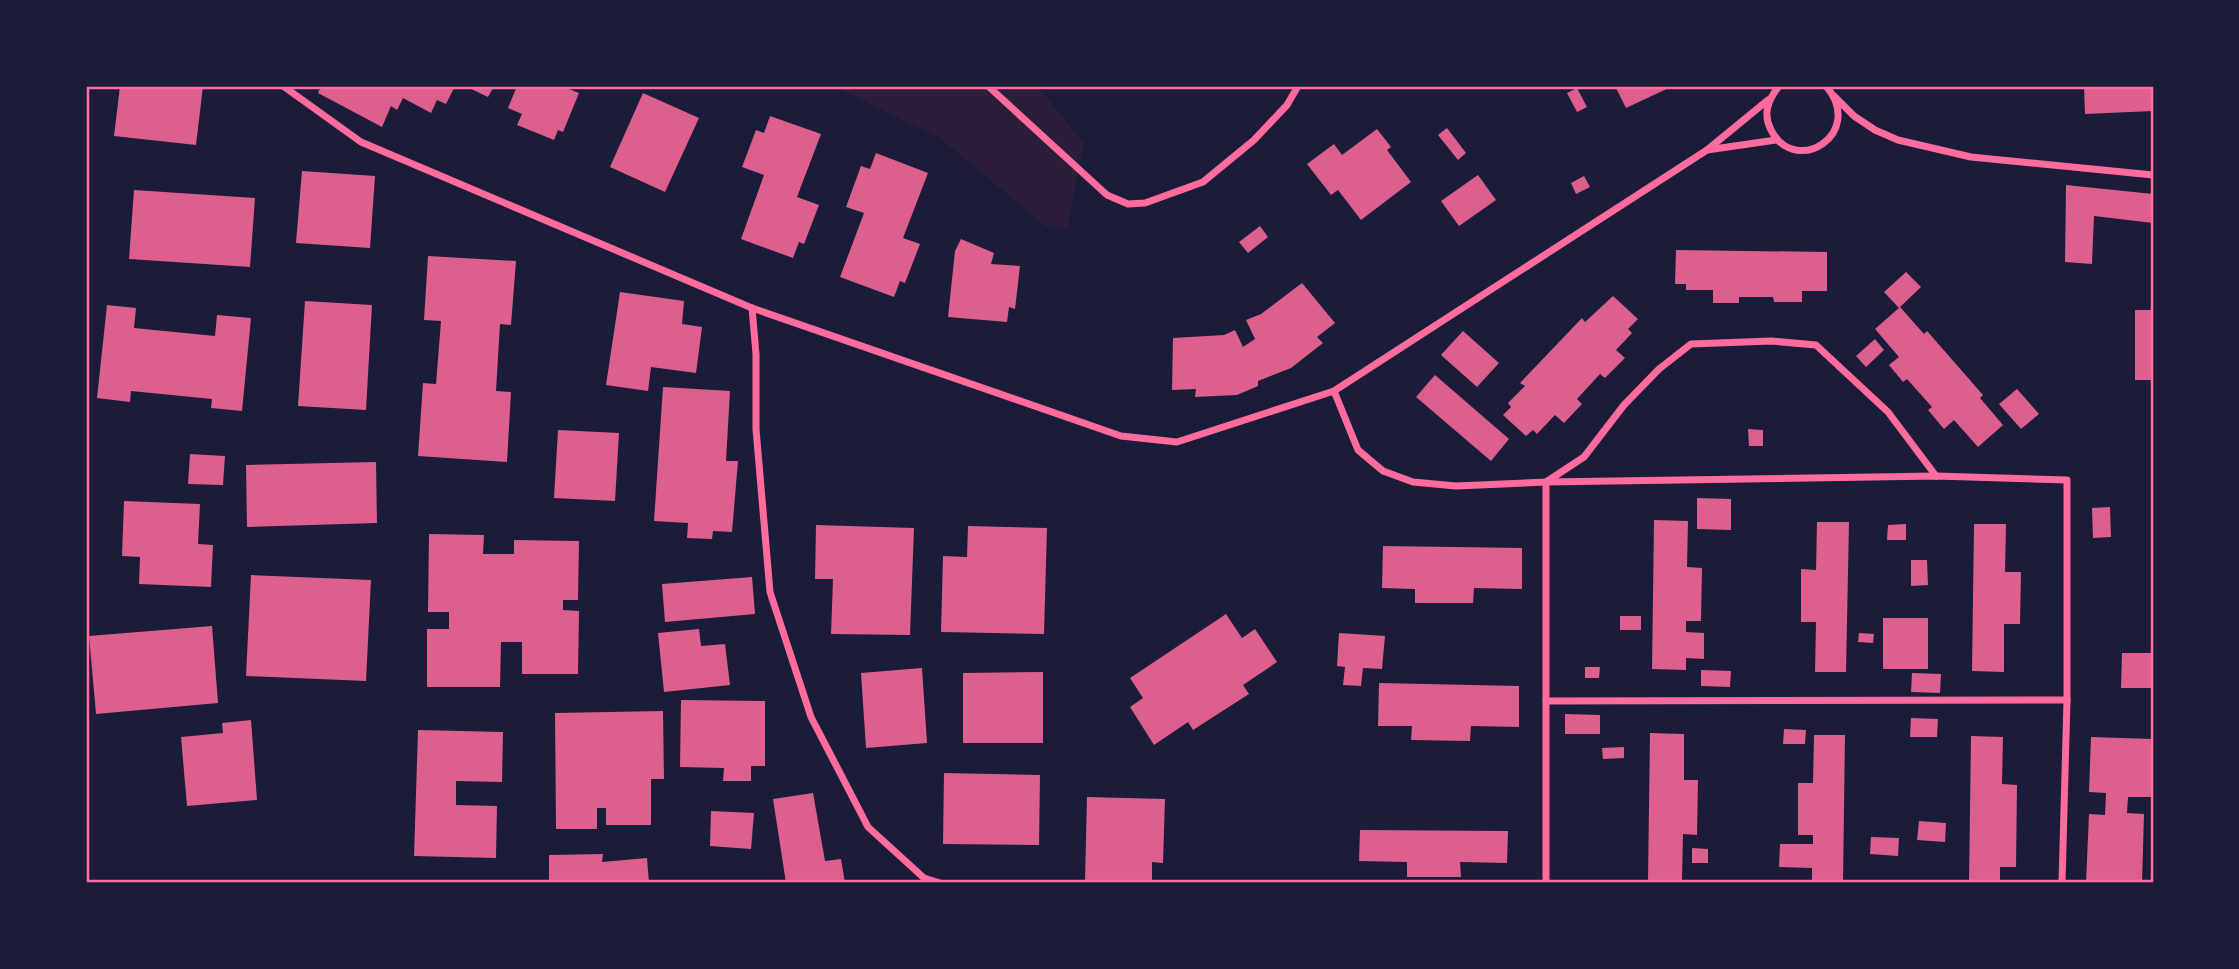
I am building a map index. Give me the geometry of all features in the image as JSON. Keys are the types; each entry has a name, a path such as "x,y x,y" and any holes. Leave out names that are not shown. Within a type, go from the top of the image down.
{"street":[{"path":"283,86 361,142 752,308 1121,436 1178,442 1334,391 1707,150 1769,100 1779,86"},
{"path":"988,86 1107,195 1128,204 1145,203 1203,182 1254,141 1287,105 1298,86"},
{"path":"1826,86 1854,116 1875,130 1898,140 1971,157 2153,175"},
{"path":"1769,100 1766,121 1776,140 1788,149 1804,151 1825,143 1837,127 1839,110 1834,96"},
{"path":"1707,150 1776,140"},
{"path":"752,308 770,592 786,642 811,717 868,827 924,878 940,883"},
{"path":"1546,482 1584,457 1624,405 1659,369 1692,344 1771,341 1816,345 1888,412 1920,459 1936,477"},
{"path":"1334,391 1358,450 1383,471 1413,482 1456,486 1546,482 1936,477 2067,480 2067,700 2062,883"},
{"path":"1546,482 1546,883"},
{"path":"1546,701 2067,700"}],"shaded area":[{"path":"833,86 1038,86 1084,144 1067,230 1045,226 940,138"}],"building":[{"path":"120,86 203,86 196,145 114,136"},
{"path":"321,86 455,86 446,104 437,100 431,113 403,98 397,110 391,106 382,127 318,93"},
{"path":"465,86 494,86 488,97"},
{"path":"517,86 561,86 579,93 563,132 558,130 554,140 517,125 522,114 508,108"},
{"path":"1615,86 1673,86 1626,108"},
{"path":"2084,86 2153,86 2153,111 2085,114"},
{"path":"1577,88 1587,107 1577,112 1567,93"},
{"path":"643,93 699,118 665,192 610,167"},
{"path":"770,116 821,134 797,197 819,205 804,244 799,242 793,258 741,239 764,175 742,167 756,130 764,133"},
{"path":"1447,128 1466,153 1458,160 1438,135"},
{"path":"1377,129 1391,147 1387,150 1411,182 1361,220 1338,190 1331,195 1307,164 1334,144 1342,155"},
{"path":"876,153 928,173 903,238 920,244 905,283 900,281 894,297 840,277 864,213 846,207 861,166 870,169"},
{"path":"302,171 375,176 370,248 296,243"},
{"path":"1478,175 1496,200 1459,226 1441,201"},
{"path":"1584,176 1590,187 1576,194 1571,183"},
{"path":"2066,185 2153,194 2153,223 2094,216 2092,264 2065,262"},
{"path":"134,190 255,198 250,267 129,259"},
{"path":"1260,226 1268,237 1248,253 1239,242"},
{"path":"961,239 994,253 991,264 1020,266 1015,309 1009,307 1007,322 948,317 955,251"},
{"path":"1676,250 1827,252 1827,291 1802,291 1802,302 1774,302 1773,297 1739,297 1739,303 1713,303 1713,290 1686,290 1686,284 1675,284"},
{"path":"428,256 516,261 511,325 500,324 496,391 511,392 507,462 418,456 423,383 436,384 441,321 424,320"},
{"path":"1906,272 1921,287 1899,308 1884,292"},
{"path":"1302,283 1335,323 1317,337 1323,343 1291,368 1258,381 1258,386 1237,395 1195,397 1196,389 1172,390 1173,338 1224,335 1235,330 1243,347 1255,339 1246,320 1261,314"},
{"path":"620,292 684,301 682,324 702,327 696,373 651,367 648,391 606,385"},
{"path":"1613,296 1638,319 1628,329 1632,333 1616,350 1625,358 1605,378 1600,374 1577,399 1582,404 1564,423 1555,415 1537,434 1533,430 1526,436 1503,415 1511,407 1508,403 1525,386 1520,383 1582,318 1585,322"},
{"path":"305,301 372,305 366,410 298,406"},
{"path":"107,305 136,308 134,328 215,336 217,315 251,318 242,411 211,408 212,399 131,391 130,402 97,398"},
{"path":"1900,307 1924,334 1927,331 1983,395 1980,398 2003,425 1978,447 1954,420 1944,429 1928,410 1932,407 1907,379 1903,382 1889,365 1899,357 1875,329"},
{"path":"2135,310 2153,310 2153,380 2135,380"},
{"path":"1463,331 1499,363 1477,387 1441,355"},
{"path":"1875,339 1884,350 1866,367 1856,356"},
{"path":"1435,375 1509,439 1491,461 1416,397"},
{"path":"663,387 730,391 726,461 738,461 732,532 713,531 712,539 687,538 688,523 654,521"},
{"path":"2017,389 2039,414 2021,429 1999,404"},
{"path":"1748,429 1763,430 1763,446 1749,446"},
{"path":"558,430 619,433 615,501 554,498"},
{"path":"190,454 225,456 223,485 188,484"},
{"path":"376,462 377,523 247,527 246,465"},
{"path":"1697,498 1731,499 1731,530 1697,529"},
{"path":"124,501 200,504 198,544 213,545 211,587 139,584 140,557 122,556"},
{"path":"2110,507 2111,537 2093,538 2092,508"},
{"path":"1654,520 1688,521 1687,567 1702,568 1701,621 1686,621 1686,632 1704,633 1704,659 1686,658 1686,670 1652,669"},
{"path":"1817,522 1849,522 1846,672 1815,672 1816,622 1801,622 1801,569 1816,570"},
{"path":"1906,524 1906,540 1887,540 1888,525"},
{"path":"1974,524 2006,524 2005,572 2021,572 2020,624 2004,624 2004,672 1972,671"},
{"path":"816,525 914,528 910,635 831,634 833,579 815,579"},
{"path":"968,526 1047,528 1044,634 941,632 943,556 967,557"},
{"path":"429,534 484,535 483,554 514,554 514,540 579,541 578,600 563,600 563,610 579,611 578,674 522,674 522,642 501,642 500,687 427,687 427,629 449,629 449,612 428,612"},
{"path":"1383,546 1522,548 1522,589 1474,588 1473,603 1415,603 1415,589 1382,588"},
{"path":"1911,560 1927,560 1928,585 1911,586"},
{"path":"251,575 371,580 366,681 246,676"},
{"path":"752,577 755,614 665,622 662,584"},
{"path":"1226,614 1242,638 1255,629 1277,662 1243,685 1249,694 1193,730 1188,722 1154,745 1130,707 1143,698 1130,678"},
{"path":"1620,616 1641,616 1641,630 1620,630"},
{"path":"1883,618 1928,618 1928,669 1883,669"},
{"path":"212,626 218,703 96,714 89,636"},
{"path":"699,629 701,646 725,644 730,685 664,692 658,633"},
{"path":"1339,633 1385,636 1382,669 1363,668 1361,686 1343,685 1345,667 1337,666"},
{"path":"1859,633 1874,634 1873,643 1858,642"},
{"path":"2122,653 2153,653 2153,688 2121,688"},
{"path":"1585,667 1600,667 1599,678 1585,678"},
{"path":"922,668 927,743 866,748 861,673"},
{"path":"1701,670 1731,671 1730,687 1701,686"},
{"path":"1043,672 1043,743 963,743 963,673"},
{"path":"1912,673 1941,674 1940,693 1911,692"},
{"path":"1379,683 1519,686 1519,727 1471,726 1470,741 1411,740 1412,726 1378,726"},
{"path":"681,700 765,701 765,766 751,766 751,781 723,781 724,768 680,767"},
{"path":"663,711 664,779 651,779 651,825 606,825 606,808 597,808 597,829 556,829 555,713"},
{"path":"1565,714 1600,715 1600,734 1565,734"},
{"path":"1911,718 1938,719 1937,737 1910,737"},
{"path":"251,720 257,800 187,806 181,737 223,733 222,723"},
{"path":"1784,729 1806,730 1805,744 1783,744"},
{"path":"418,730 503,732 502,782 456,781 456,805 497,806 496,858 414,856"},
{"path":"1650,733 1684,734 1684,780 1698,780 1697,835 1683,834 1682,880 1648,880"},
{"path":"1814,735 1845,735 1843,883 1812,883 1812,868 1779,867 1780,844 1813,844 1813,835 1798,835 1798,783 1813,783"},
{"path":"1971,736 2003,737 2002,784 2017,785 2016,867 2000,867 2000,883 1969,883"},
{"path":"2091,737 2153,739 2153,797 2128,797 2127,813 2144,814 2142,883 2086,883 2089,814 2105,815 2106,793 2089,792"},
{"path":"1624,747 1624,758 1603,759 1602,748"},
{"path":"944,773 1040,775 1039,845 943,844"},
{"path":"813,793 825,861 841,859 845,883 786,883 773,799"},
{"path":"1087,797 1165,799 1163,863 1152,862 1152,882 1085,881"},
{"path":"711,811 754,813 751,849 710,846"},
{"path":"1919,821 1946,823 1945,842 1917,840"},
{"path":"1360,830 1508,831 1507,863 1460,862 1461,877 1407,877 1407,862 1359,861"},
{"path":"1871,837 1899,838 1898,856 1870,854"},
{"path":"1692,848 1708,849 1708,863 1692,863"},
{"path":"603,854 602,862 647,858 649,883 549,883 549,855"}]}
